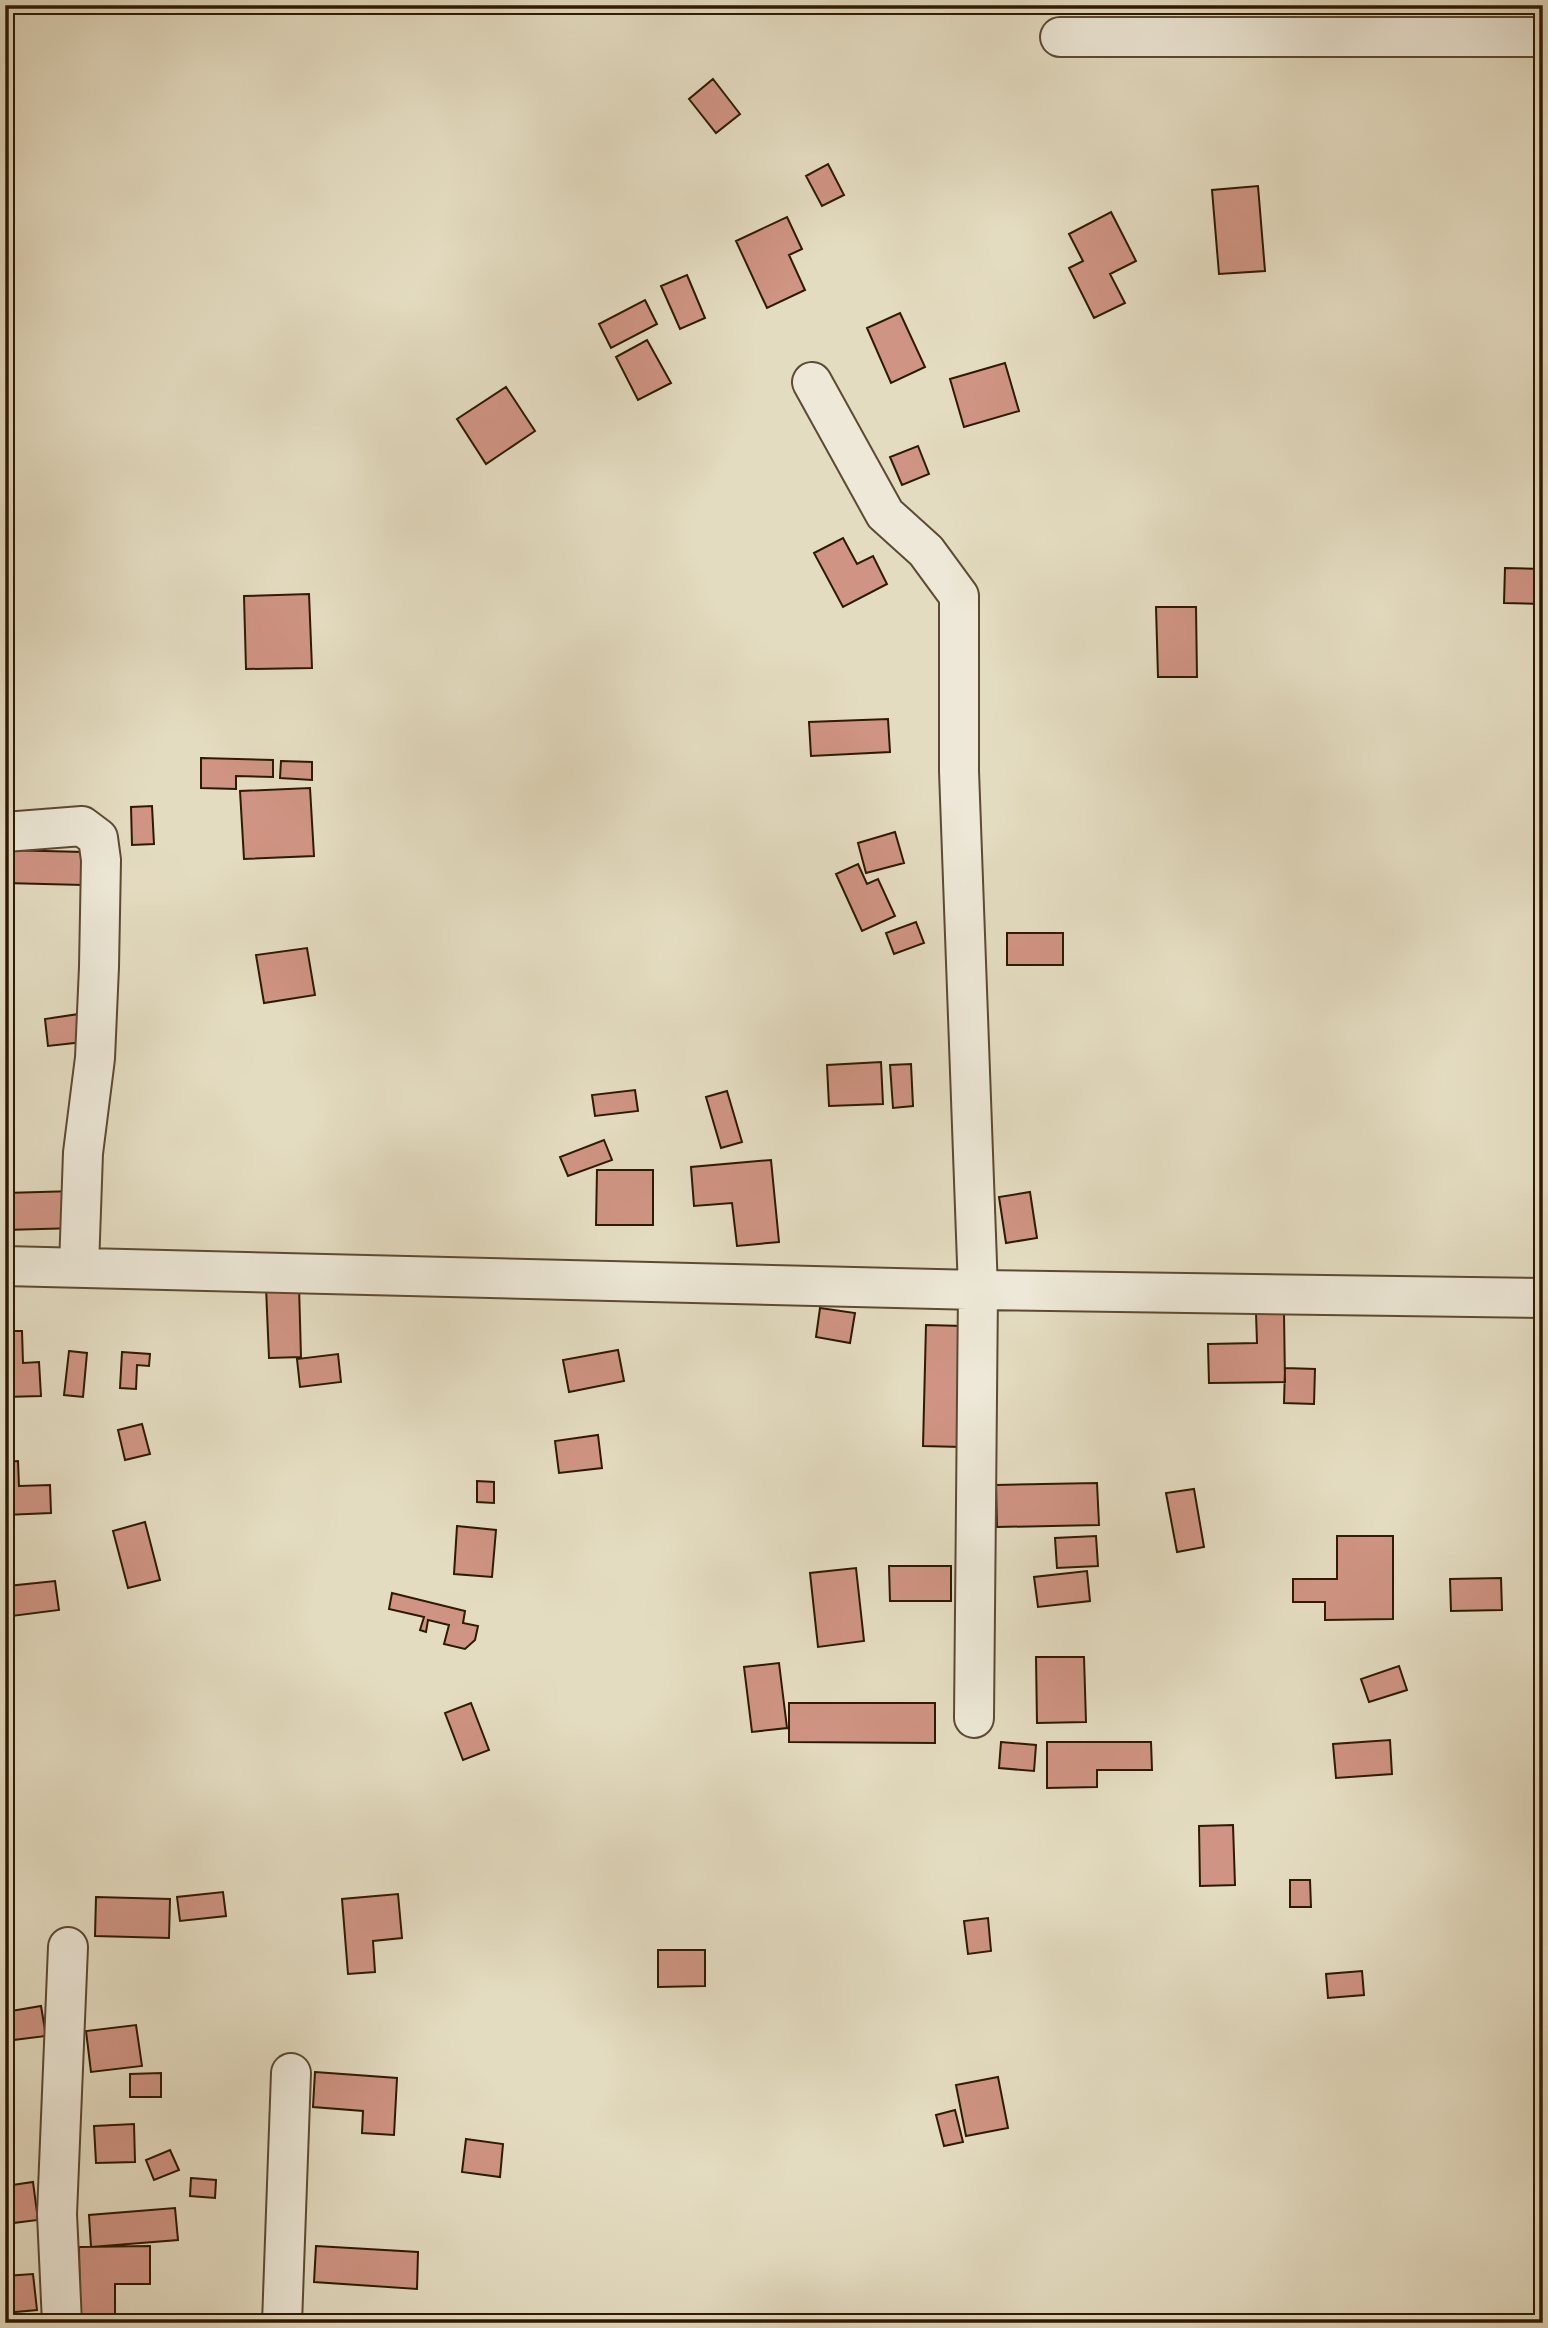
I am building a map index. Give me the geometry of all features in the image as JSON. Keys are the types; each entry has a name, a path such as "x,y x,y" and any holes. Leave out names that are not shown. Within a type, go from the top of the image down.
{"street":[{"path":"1060,37 1543,37"},
{"path":"812,382 885,514 926,551 959,596 959,771 978,1290 974,1718"},
{"path":"5,832 82,826 98,838 101,859 99,980 95,1058 83,1153 79,1268"},
{"path":"5,1266 978,1290 1543,1298"},
{"path":"62,2323 57,2214 68,1947"},
{"path":"282,2323 292,2074"}],"building":[{"path":"713,79 740,114 716,133 689,99"},
{"path":"828,164 844,195 822,206 806,176"},
{"path":"1258,186 1265,271 1219,274 1212,190"},
{"path":"1111,212 1136,261 1110,274 1125,303 1094,318 1069,268 1083,261 1069,234"},
{"path":"787,217 802,249 789,255 805,290 767,308 736,241"},
{"path":"687,275 705,318 680,329 661,286"},
{"path":"645,300 657,324 611,348 599,324"},
{"path":"900,313 925,367 891,383 867,328"},
{"path":"647,340 671,383 638,400 616,357"},
{"path":"1005,363 1019,411 964,427 950,379"},
{"path":"506,387 535,431 486,464 457,419"},
{"path":"918,446 929,474 902,485 890,457"},
{"path":"843,538 857,564 873,556 887,584 843,607 814,553"},
{"path":"1505,568 1543,569 1543,604 1504,603"},
{"path":"309,594 312,668 246,669 244,596"},
{"path":"1156,607 1196,607 1197,677 1158,677"},
{"path":"888,719 890,752 811,756 809,722"},
{"path":"201,758 273,760 273,777 236,776 236,789 201,788"},
{"path":"281,761 312,762 312,780 280,778"},
{"path":"310,788 314,856 244,859 240,791"},
{"path":"152,806 154,844 132,845 131,807"},
{"path":"895,832 904,863 866,873 858,843"},
{"path":"5,850 84,852 83,885 5,883"},
{"path":"858,864 867,884 878,879 895,916 862,931 836,874"},
{"path":"916,922 924,943 894,954 886,933"},
{"path":"1007,933 1063,933 1063,965 1007,965"},
{"path":"307,948 315,995 264,1003 256,955"},
{"path":"79,1014 83,1042 48,1046 45,1019"},
{"path":"881,1062 883,1104 829,1106 827,1065"},
{"path":"911,1064 913,1106 893,1108 890,1065"},
{"path":"635,1090 638,1111 595,1116 592,1095"},
{"path":"727,1091 742,1142 721,1148 706,1097"},
{"path":"604,1140 612,1160 568,1176 560,1157"},
{"path":"771,1160 779,1242 737,1246 732,1203 694,1206 691,1167"},
{"path":"597,1170 653,1170 653,1225 596,1225"},
{"path":"75,1191 77,1228 5,1230 5,1193"},
{"path":"1030,1192 1037,1238 1006,1243 999,1197"},
{"path":"299,1286 301,1357 269,1358 266,1287"},
{"path":"820,1308 855,1313 850,1343 816,1337"},
{"path":"1256,1313 1284,1313 1285,1382 1209,1383 1208,1344 1257,1343"},
{"path":"926,1325 963,1326 961,1447 923,1446"},
{"path":"5,1331 22,1331 23,1363 39,1362 41,1396 5,1397"},
{"path":"618,1350 624,1381 569,1392 563,1360"},
{"path":"69,1351 87,1353 83,1397 64,1395"},
{"path":"122,1352 150,1354 149,1366 137,1365 136,1389 120,1388"},
{"path":"338,1354 341,1382 300,1387 297,1359"},
{"path":"1285,1368 1315,1369 1314,1404 1284,1403"},
{"path":"142,1424 150,1454 125,1460 118,1430"},
{"path":"598,1435 602,1468 559,1473 555,1441"},
{"path":"18,1461 19,1486 50,1485 51,1513 5,1515 5,1462"},
{"path":"477,1481 494,1482 494,1503 477,1502"},
{"path":"1097,1483 1099,1525 997,1527 996,1485"},
{"path":"1194,1489 1204,1547 1177,1552 1166,1493"},
{"path":"145,1522 160,1580 128,1588 113,1531"},
{"path":"457,1526 496,1530 492,1577 454,1574"},
{"path":"1096,1536 1098,1566 1057,1568 1055,1538"},
{"path":"1337,1536 1393,1536 1393,1619 1325,1620 1325,1602 1293,1602 1293,1579 1337,1579"},
{"path":"889,1566 951,1566 951,1601 890,1601"},
{"path":"856,1568 864,1641 818,1647 810,1573"},
{"path":"1087,1571 1090,1601 1038,1607 1034,1577"},
{"path":"1501,1578 1502,1610 1451,1611 1450,1579"},
{"path":"55,1581 59,1610 12,1616 8,1586"},
{"path":"392,1593 465,1611 463,1623 478,1626 475,1640 465,1649 444,1644 449,1625 428,1620 426,1632 420,1630 424,1617 389,1609"},
{"path":"1036,1657 1084,1657 1086,1722 1037,1723"},
{"path":"779,1663 787,1728 752,1732 744,1667"},
{"path":"1399,1666 1407,1690 1369,1702 1361,1679"},
{"path":"471,1703 489,1750 463,1760 445,1713"},
{"path":"789,1703 935,1703 935,1743 789,1742"},
{"path":"1390,1740 1392,1774 1336,1778 1333,1744"},
{"path":"1001,1742 1036,1745 1034,1771 999,1768"},
{"path":"1047,1742 1151,1742 1152,1770 1097,1770 1097,1787 1047,1788"},
{"path":"1233,1825 1235,1885 1200,1886 1199,1826"},
{"path":"1290,1880 1310,1880 1311,1907 1290,1907"},
{"path":"223,1892 226,1916 180,1921 177,1897"},
{"path":"398,1894 402,1938 373,1941 375,1972 348,1974 342,1899"},
{"path":"96,1897 170,1899 169,1938 95,1936"},
{"path":"988,1918 991,1951 968,1954 964,1921"},
{"path":"658,1950 705,1950 705,1986 658,1987"},
{"path":"1362,1971 1364,1995 1328,1998 1326,1974"},
{"path":"41,2006 46,2036 5,2041 5,2012"},
{"path":"136,2025 142,2066 91,2072 86,2031"},
{"path":"315,2072 397,2078 394,2135 362,2133 363,2111 313,2107"},
{"path":"161,2073 161,2097 130,2097 130,2074"},
{"path":"998,2077 1008,2128 966,2136 956,2085"},
{"path":"955,2110 963,2142 944,2146 936,2115"},
{"path":"134,2124 135,2162 96,2163 94,2126"},
{"path":"466,2139 503,2144 500,2177 462,2172"},
{"path":"170,2150 179,2170 154,2180 146,2160"},
{"path":"191,2178 216,2180 215,2198 190,2196"},
{"path":"33,2182 38,2220 5,2224 5,2186"},
{"path":"175,2208 178,2240 91,2247 89,2215"},
{"path":"150,2246 150,2284 115,2284 115,2323 80,2323 79,2247"},
{"path":"316,2246 418,2252 417,2289 314,2282"},
{"path":"33,2274 37,2310 5,2313 5,2276"}]}
